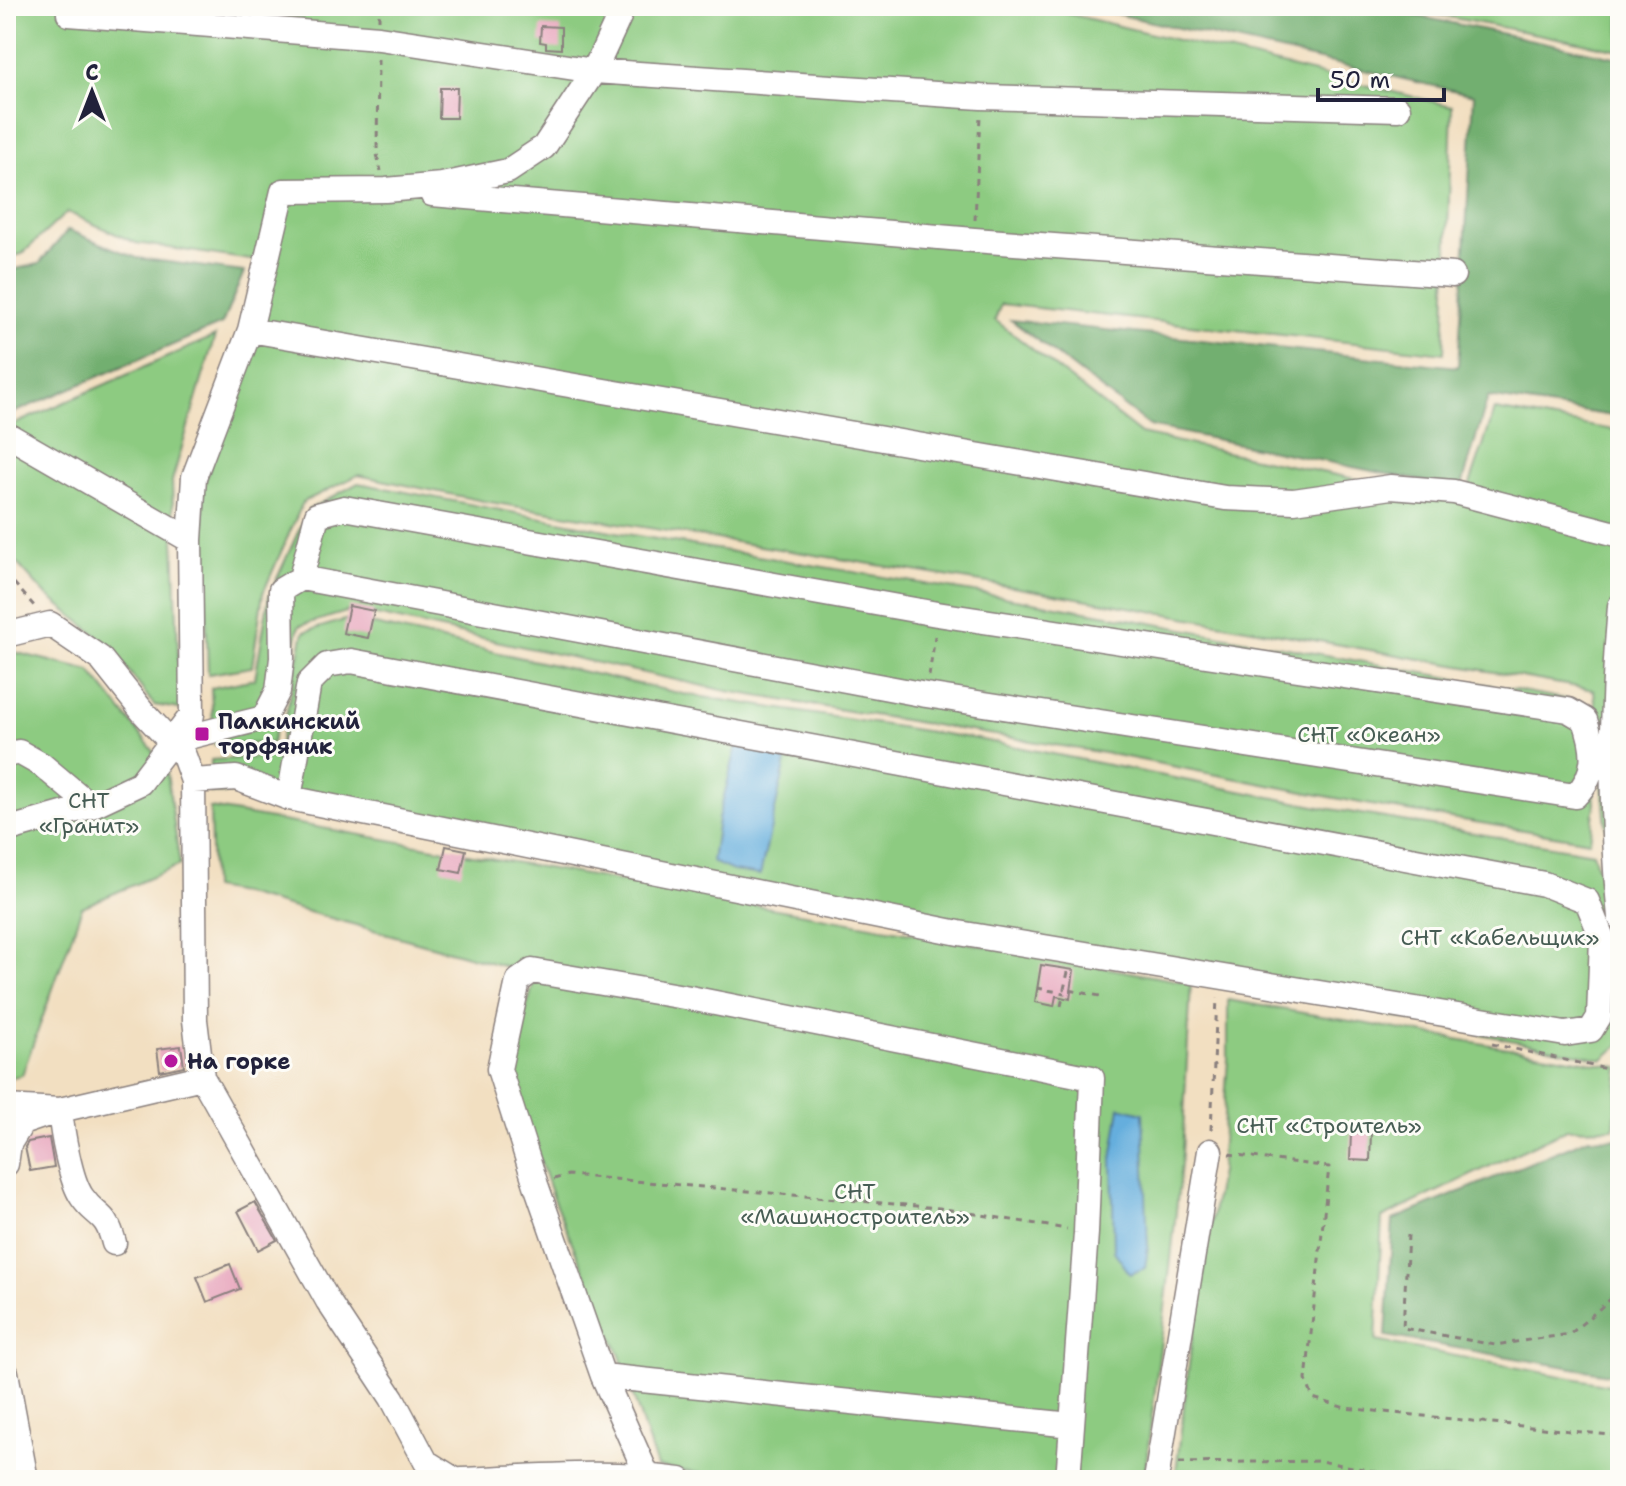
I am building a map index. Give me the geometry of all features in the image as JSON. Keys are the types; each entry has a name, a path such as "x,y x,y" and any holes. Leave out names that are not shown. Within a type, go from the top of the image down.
{"street":[{"path":"6,830 91,806 140,783 192,715 190,540 194,477 250,330 283,191 386,190 442,185 508,171 544,147 594,71 624,6"},
{"path":"69,14 379,38 594,71 981,97 1398,109"},
{"path":"386,190 974,240 1453,275"},
{"path":"250,330 1225,498 1294,501 1391,487 1454,492 1620,535"},
{"path":"6,434 190,540"},
{"path":"172,741 264,718 278,691 282,658 281,590 301,578 926,695 1575,796 1588,783 1593,766 1592,739 1585,720 1568,710 937,614 344,508 317,515 301,578"},
{"path":"1620,606 1613,683 1615,866 1620,917"},
{"path":"6,635 50,624 100,658 143,712 184,756 193,781 195,1020 202,1077 328,1301 392,1398 426,1462 455,1480"},
{"path":"193,781 236,778 289,798 944,930 1220,978 1565,1034 1591,1030 1599,1017 1602,938 1587,901 1544,884 351,661 327,665 309,683 289,798"},
{"path":"6,755 19,752 42,765 91,806"},
{"path":"647,1475 603,1376 499,1069 518,981 532,971 690,998 1092,1078 1086,1233 1068,1480"},
{"path":"6,1164 9,1144 22,1123 60,1110 202,1077"},
{"path":"6,1107 60,1110"},
{"path":"60,1110 64,1144 81,1197 109,1226 114,1243"},
{"path":"1158,1471 1210,1151"},
{"path":"6,1373 26,1480"},
{"path":"603,1376 1071,1425"},
{"path":"462,1480 569,1475 647,1475 680,1480"}],"path":[{"path":"379,6 377,154 386,190"},
{"path":"974,240 981,97"},
{"path":"6,574 50,624"},
{"path":"926,695 937,614"},
{"path":"1061,1006 1070,960"},
{"path":"1037,988 1105,997"},
{"path":"1218,994 1210,1151 1329,1167 1306,1380 1313,1398 1345,1408 1620,1436"},
{"path":"1490,1044 1620,1072"},
{"path":"536,1185 568,1175 939,1208 1086,1233"},
{"path":"1408,1235 1403,1328 1495,1345 1570,1334 1620,1291"},
{"path":"1158,1471 1320,1461 1390,1474 1450,1480"}],"green space":[{"path":"6,6 1036,6 1452,106 1444,353 1001,304 995,320 1141,434 1464,502 1495,410 1620,431 1620,984 1594,690 1055,594 483,501 358,475 303,502 263,593 252,667 208,674 203,489 271,263 136,243 67,212 22,254 6,258"},
{"path":"1081,6 1369,6 1620,58 1620,417 1488,397 1461,489 1150,426 1011,320 1458,367 1474,95"},
{"path":"1391,6 1620,6 1620,50"},
{"path":"68,230 137,258 244,272 222,324 6,416 6,271 39,264"},
{"path":"215,336 172,481 180,709 154,705 109,645 44,593 6,551 6,428"},
{"name":"СНТ «Океан»","path":"358,483 632,535 1080,610 1587,703 1595,804 1590,841 1371,805 1110,754 727,691 353,610 299,626 272,743 214,745 211,688 255,679 269,596 308,510"},
{"name":"СНТ «Кабельщик»","path":"348,619 683,694 977,739 1325,808 1593,853 1604,889 1620,1044 1603,1059 304,795 211,793 211,760 277,756 304,632"},
{"name":"СНТ «Гранит»","path":"6,652 90,671 166,767 180,865 82,907 22,1075 6,1079"},
{"name":"СНТ «Машиностроитель»","path":"210,808 1191,983 1182,1154 1144,1480 744,1480 657,1467 619,1353 552,1196 509,1070 536,975 240,893 212,888"},
{"name":"СНТ «Строитель»","path":"1228,1000 1619,1067 1614,1128 1567,1129 1382,1218 1376,1341 1620,1387 1620,1480 1175,1480 1192,1340 1220,1171 1228,1059"},
{"path":"1589,1138 1620,1139 1620,1376 1386,1336 1393,1220"}],"water":[{"path":"738,742 788,753 760,875 733,871 712,862 718,819"},
{"path":"1120,1107 1143,1113 1148,1248 1145,1268 1130,1274 1114,1251 1112,1159"}],"building":[{"path":"541,26 561,27 561,49 546,48 546,43 540,42"},
{"path":"440,88 457,88 456,118 439,118"},
{"path":"349,606 374,611 368,638 343,633"},
{"path":"446,846 466,850 461,873 441,869"},
{"path":"1041,965 1074,970 1070,999 1056,996 1054,1006 1035,1002"},
{"name":"На горке","path":"181,1046 184,1066 160,1071 157,1049"},
{"path":"1351,1133 1371,1133 1370,1161 1350,1160"},
{"path":"49,1138 54,1167 30,1171 25,1147 28,1142"},
{"path":"255,1202 277,1240 258,1250 238,1211"},
{"path":"230,1264 240,1289 207,1302 197,1277"}],"place":[{"name":"Палкинский торфяник","path":"202,734"},
{"name":"На горке","path":"171,1061"}]}
